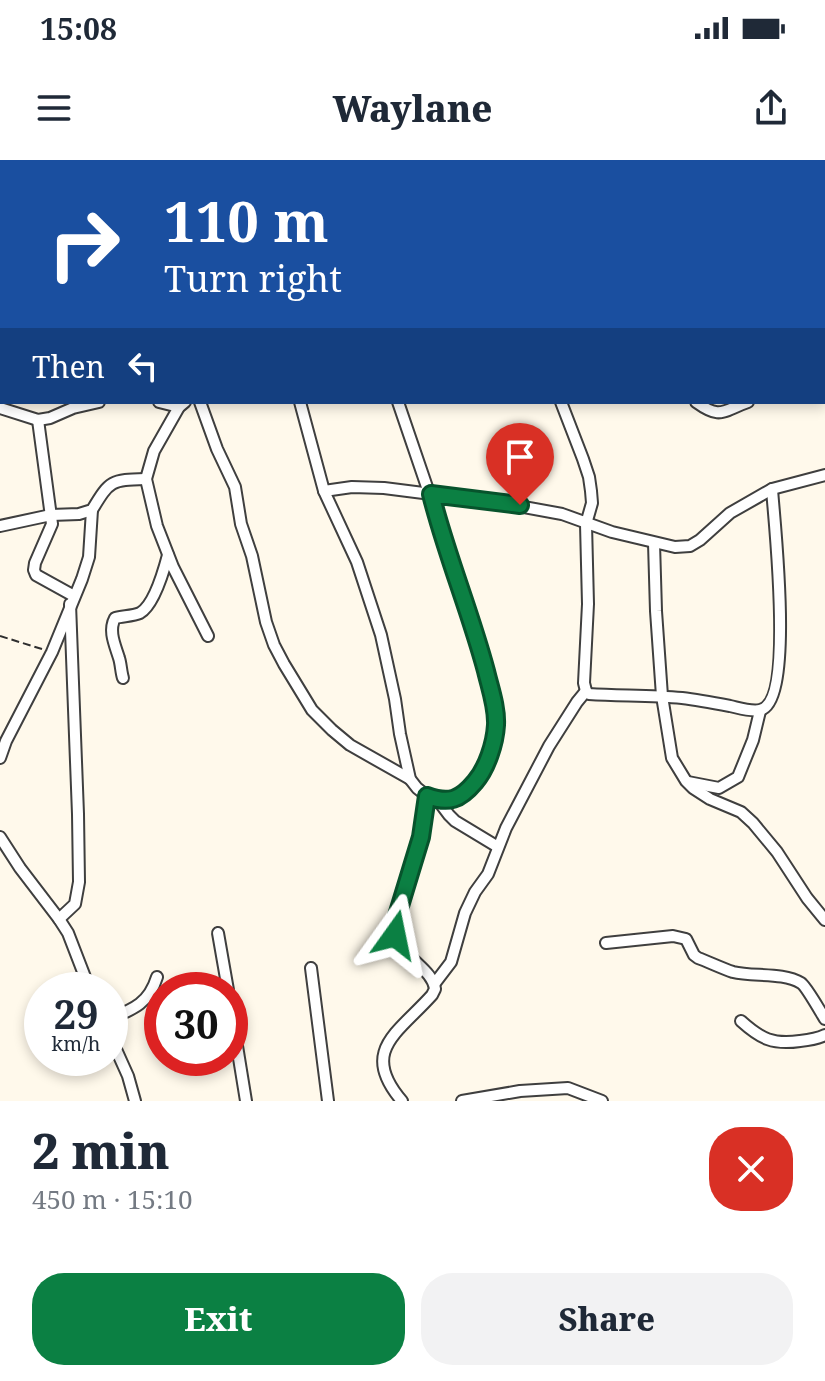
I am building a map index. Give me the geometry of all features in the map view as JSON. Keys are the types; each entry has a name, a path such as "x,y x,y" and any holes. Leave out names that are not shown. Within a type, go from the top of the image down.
{"street":[{"path":"0,408 38,420 90,404"},
{"path":"201,404 235,487 241,524 274,645 312,710 350,745 410,779 455,821 498,847"},
{"path":"301,404 324,491 357,562 381,635 410,779"},
{"path":"399,404 457,575 495,707 493,741 480,776 457,799 432,798"},
{"path":"562,404 589,477 592,503 586,524 588,604 584,683 589,694 662,696 760,711 766,707 774,694 780,658 779,577 772,489"},
{"path":"699,404 719,414 743,404"},
{"path":"182,405 154,451 146,479 157,526 168,555 208,636"},
{"path":"38,420 52,524 34,570 36,575 72,600"},
{"path":"324,491 370,487 403,489 539,508 586,524 675,547 690,546 730,513 772,489 825,475"},
{"path":"0,758 5,733 52,652 89,557 92,510 112,483 123,479 146,479"},
{"path":"0,526 92,510"},
{"path":"654,543 662,696 672,758 686,781 701,793 741,812 753,823 825,920"},
{"path":"123,678 113,645 112,624 115,618 140,613 146,608 161,579 168,555"},
{"path":"59,919 75,904 79,882 72,600"},
{"path":"435,983 451,962 465,913 488,874 498,847 549,746 586,691"},
{"path":"686,781 719,788 738,777 753,740 760,711"},
{"path":"402,1101 387,1081 381,1059 386,1046 435,989 431,976 395,935 432,798"},
{"path":"0,837 68,933 83,972"},
{"path":"218,933 225,972"},
{"path":"606,943 673,936 681,938 687,941 698,958 734,972 801,983 825,1019"},
{"path":"311,968 328,1101"},
{"path":"741,1021 767,1040 785,1043 825,1035"},
{"path":"128,1076 135,1101"},
{"path":"242,1076 246,1101"},
{"path":"462,1101 530,1090 568,1088 602,1101"}],"path":[{"path":"0,636 52,652"}],"route":[{"path":"395,935 396,919 421,837 427,796 457,799 467,792 480,776 496,725 495,707 480,650 431,494 520,505"}]}
